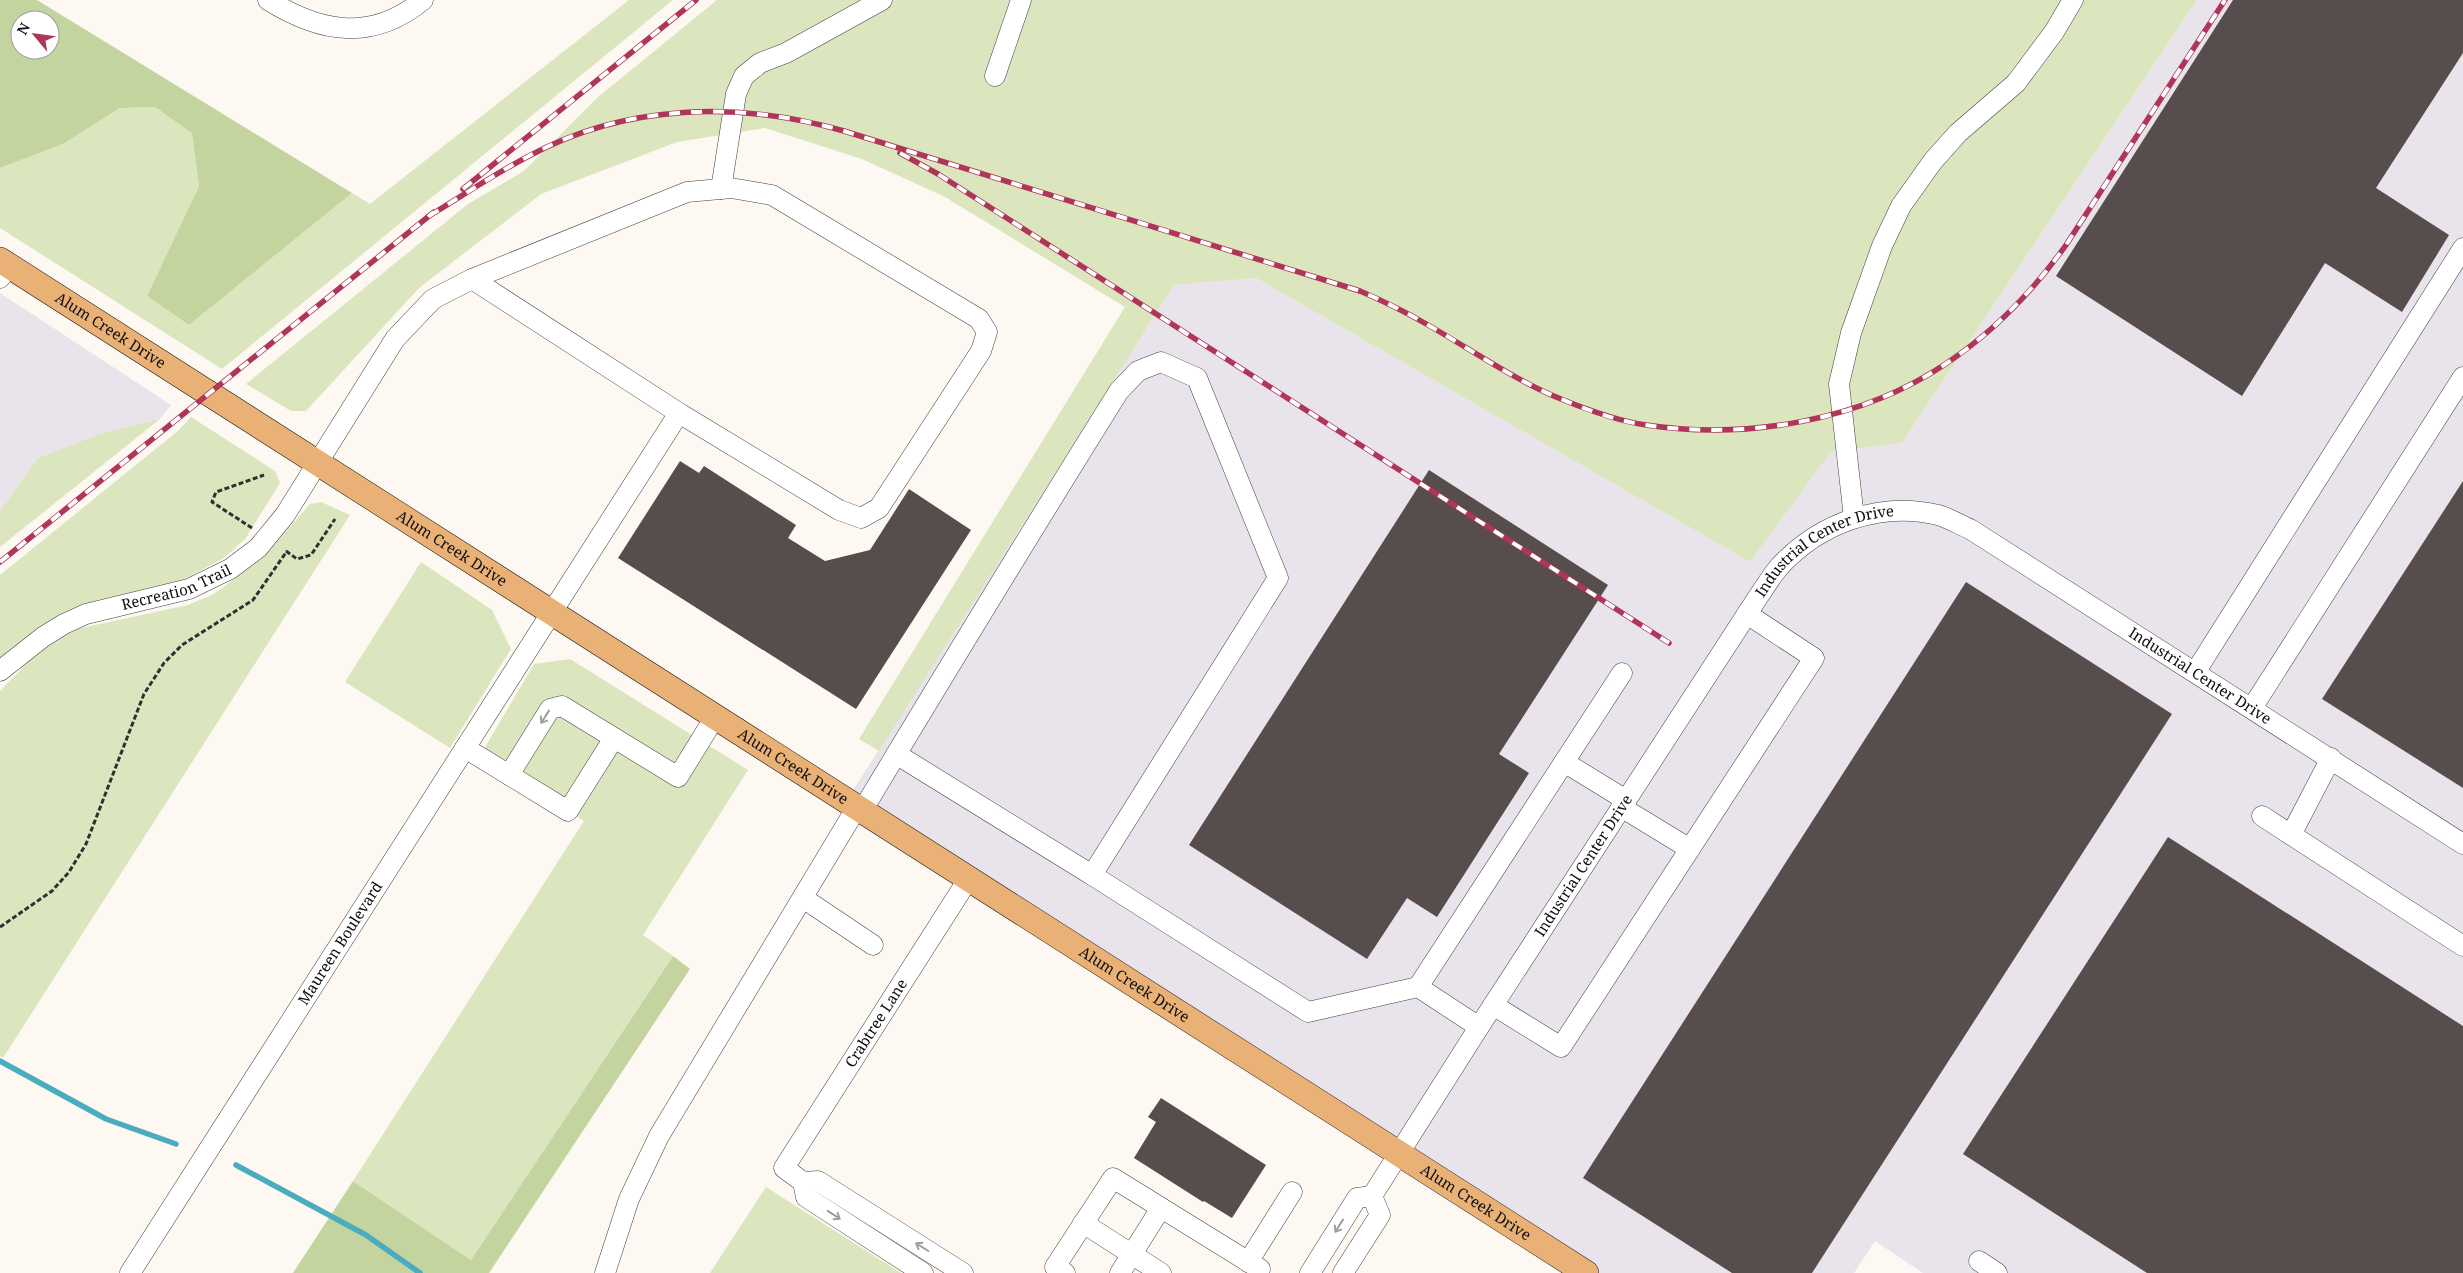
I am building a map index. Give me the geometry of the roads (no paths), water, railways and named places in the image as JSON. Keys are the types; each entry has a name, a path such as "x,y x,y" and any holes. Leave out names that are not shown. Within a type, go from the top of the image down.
{"main road":[{"name":"Alum Creek Drive","path":"3,268 318,463 1586,1273"}],"street":[{"path":"268,0 305,20 328,27 350,30 374,26 396,17 423,0"},
{"path":"721,189 736,94 744,76 760,63 786,53 882,0"},
{"path":"994,76 1021,0"},
{"path":"1854,518 1839,384 1851,334 1882,246 1901,206 1933,162 1958,134 2016,82 2054,32 2073,0"},
{"name":"Recreation Trail","path":"0,671 43,637 86,614 189,589 230,569 258,548 285,515 395,339 432,299 472,279 687,192 730,188 772,195 979,319 987,332 980,351 879,508 861,518 839,510 679,413"},
{"path":"2196,672 2463,248"},
{"path":"472,279 679,413"},
{"path":"605,1273 629,1199 659,1136 803,898 896,754 1119,391 1138,371 1161,362 1197,378 1278,578 1092,875"},
{"path":"2252,708 2463,377"},
{"name":"Maureen Boulevard","path":"130,1273 679,413"},
{"name":"Industrial Center Drive","path":"1372,1196 1479,1026 1780,566 1806,543 1828,529 1854,518 1903,511 1938,515 1970,529 2463,844"},
{"path":"1493,1005 1561,1047 1690,849 1814,658 1747,614"},
{"path":"896,754 1308,1012 1418,987 1622,673"},
{"path":"509,774 550,709 562,706 678,777 715,717"},
{"path":"465,748 568,812 610,735"},
{"path":"2291,835 2331,758"},
{"path":"1564,762 1690,849"},
{"path":"2262,816 2463,946"},
{"name":"Crabtree Lane","path":"803,1182 784,1168 969,878"},
{"path":"803,898 873,945"},
{"path":"1418,987 1479,1026"},
{"path":"1066,1273 1055,1267 1113,1178 1253,1267 1292,1192"},
{"path":"923,1273 806,1197 803,1182 818,1182 963,1273"},
{"path":"1310,1273 1357,1198 1372,1196 1380,1215 1343,1273"},
{"path":"1120,1273 1161,1208"},
{"path":"1083,1224 1161,1273"},
{"path":"1979,1261 1997,1273"}],"waterway":[{"path":"0,1061 106,1119 176,1144"},
{"path":"236,1165 366,1235 420,1273"}],"railway":[{"path":"463,189 696,0"},
{"path":"429,216 527,157 565,139 604,126 643,117 683,112 724,112 804,121 844,131 1360,291 1420,320 1527,383 1561,399 1603,415 1646,425 1684,429 1724,430 1763,427 1841,412 1878,399 1914,383 1947,363 1996,324 2054,262 2225,0"},
{"path":"900,153 938,174 1669,643"},
{"path":"0,562 434,212"}]}
